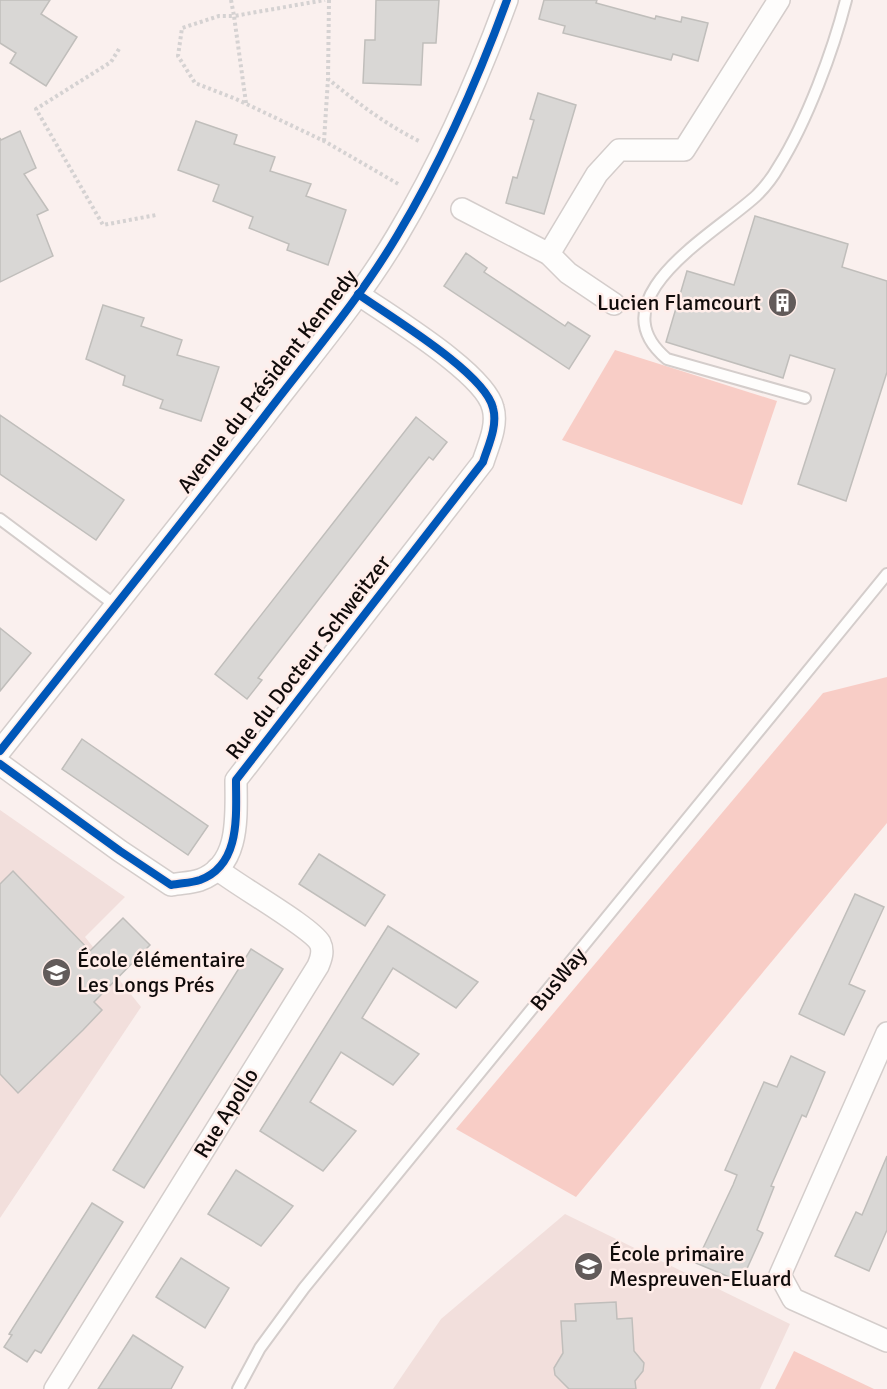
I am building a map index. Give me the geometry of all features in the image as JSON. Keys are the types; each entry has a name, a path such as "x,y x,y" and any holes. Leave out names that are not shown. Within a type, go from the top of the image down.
{"street":[{"name":"Avenue du Président Kennedy","path":"0,751 358,294 396,239 444,153 484,64 507,0"},
{"path":"549,254 597,174 619,150 684,150 779,0"},
{"path":"462,209 549,254 568,273 614,304"},
{"name":"Rue du Docteur Schweitzer","path":"217,869 223,864 234,840 236,780 483,462 493,434 494,408 477,381 442,352 358,294"},
{"path":"0,764 171,885 201,880 217,869"},
{"name":"Rue Apollo","path":"55,1389 318,966 322,955 321,945 311,933 217,869"},
{"path":"887,1033 780,1275 793,1299 887,1341"}],"lane":[{"path":"805,398 667,359 654,348 647,334 645,314 654,289 674,262 758,194 779,166 839,29 846,0"},
{"path":"0,519 115,605"},
{"name":"BusWay","path":"238,1389 260,1348 304,1288 887,574"}],"path":[{"path":"231,0 246,103"},
{"path":"324,141 328,79 327,0 234,16 219,16 182,28 178,56 195,83 246,103 324,141 420,197"},
{"path":"119,50 111,62 36,110 103,225 156,215"},
{"path":"328,79 397,130 444,153"}],"shaded area":[{"path":"615,350 777,401 742,505 562,440"},
{"path":"887,677 887,823 576,1197 456,1129 823,693"},
{"name":"École élémentaire Les Longs Prés","path":"0,810 125,897 85,937 141,1007 0,1218"},
{"name":"École primaire Mespreuven-Eluard","path":"565,1214 790,1324 760,1389 393,1389 441,1319"},
{"path":"794,1351 874,1389 775,1389"}],"building":[{"path":"0,0 50,0 41,14 77,37 46,86 10,63 16,53 0,43"},
{"path":"376,0 439,0 436,43 423,43 421,85 363,83 365,40 375,40"},
{"path":"544,0 597,0 596,3 655,19 656,16 681,22 682,17 708,23 698,61 673,54 671,60 563,33 565,26 539,19"},
{"path":"538,93 576,105 544,214 506,203 513,177 517,178 534,120 530,119"},
{"path":"196,121 237,135 234,144 275,157 270,171 311,184 306,196 346,210 328,265 287,250 289,244 249,228 253,217 213,201 219,185 178,170"},
{"path":"20,131 36,168 24,174 48,210 37,215 53,256 0,282 0,138 1,140"},
{"name":"Lucien Flamcourt","path":"755,216 848,244 842,267 887,281 887,372 846,501 798,484 835,369 790,355 783,378 666,342 687,271 734,285"},
{"path":"466,253 487,268 484,272 565,326 568,322 590,336 569,369 444,286"},
{"path":"103,305 144,318 141,326 182,340 177,355 219,367 201,421 160,408 163,400 123,385 125,376 86,359"},
{"path":"0,415 124,500 96,540 0,474"},
{"path":"416,417 447,442 433,460 429,457 410,481 258,678 262,680 247,699 215,674"},
{"path":"0,628 31,653 0,691"},
{"path":"82,739 208,826 188,855 62,769"},
{"path":"319,854 385,895 365,926 299,884"},
{"path":"13,871 90,951 123,918 150,945 94,1002 102,1010 18,1093 0,1074 0,884"},
{"path":"855,894 884,907 849,984 865,991 844,1035 799,1014"},
{"path":"388,926 478,982 456,1008 393,968 362,1018 419,1054 393,1085 341,1052 310,1102 356,1131 323,1171 260,1131"},
{"path":"251,949 283,969 144,1188 113,1170"},
{"path":"791,1056 825,1072 806,1117 802,1115 771,1186 774,1187 757,1230 763,1233 741,1282 696,1263 737,1175 725,1170 764,1082 777,1087"},
{"path":"887,1156 887,1230 869,1271 835,1256 856,1212 862,1215"},
{"path":"236,1170 293,1206 261,1246 208,1214"},
{"path":"92,1203 123,1222 41,1353 35,1350 27,1362 4,1347 12,1335 9,1334"},
{"path":"181,1258 229,1288 205,1328 156,1297"},
{"path":"616,1302 617,1319 632,1318 634,1351 644,1363 643,1371 635,1381 636,1389 569,1389 555,1375 554,1368 563,1353 561,1321 576,1321 575,1304"},
{"path":"133,1335 183,1367 171,1389 98,1389"}],"cycle path":[{"path":"0,751 316,351 382,260 444,150 471,91 507,0"},
{"path":"0,764 171,885 200,880 213,873 223,863 233,837 236,780 483,462 492,436 493,408 486,394 473,379 434,346 358,294"}],"place":[{"name":"Lucien Flamcourt","path":"782,302"},
{"name":"École élémentaire Les Longs Prés","path":"56,972"},
{"name":"École primaire Mespreuven-Eluard","path":"588,1266"}]}
